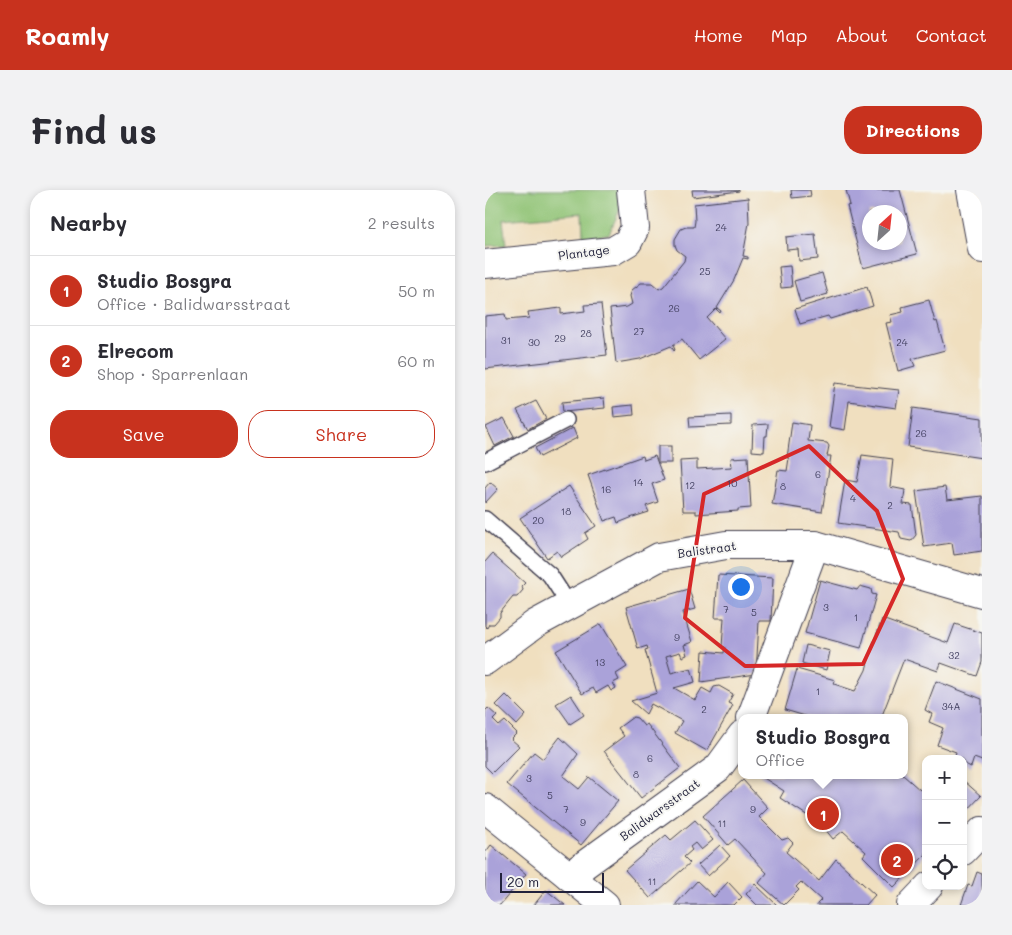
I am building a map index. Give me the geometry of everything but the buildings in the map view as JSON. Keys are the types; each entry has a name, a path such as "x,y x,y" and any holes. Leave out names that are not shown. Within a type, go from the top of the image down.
{"street":[{"name":"Plantage","path":"485,264 613,251 628,242 635,228 631,190"},
{"path":"971,190 982,249"},
{"name":"Balistraat","path":"485,662 535,624 659,557 726,545 815,545 982,592"},
{"path":"752,714 815,545"},
{"name":"Balidwarsstraat","path":"569,876 718,768 738,740"},
{"path":"485,808 605,905"},
{"path":"967,847 982,831"},
{"path":"911,905 925,890"}],"lane":[{"path":"485,462 566,420"},
{"path":"485,519 550,575 570,606"}],"highlighted area":[{"path":"809,446 877,511 903,579 863,664 745,666 685,618 704,494"}],"green space":[{"path":"485,190 617,190 620,209 609,234 583,237 582,213 503,220 506,245 485,246"}],"place":[{"name":"Studio Bosgra","path":"823,814"},
{"name":"Elrecom","path":"897,860"}]}
